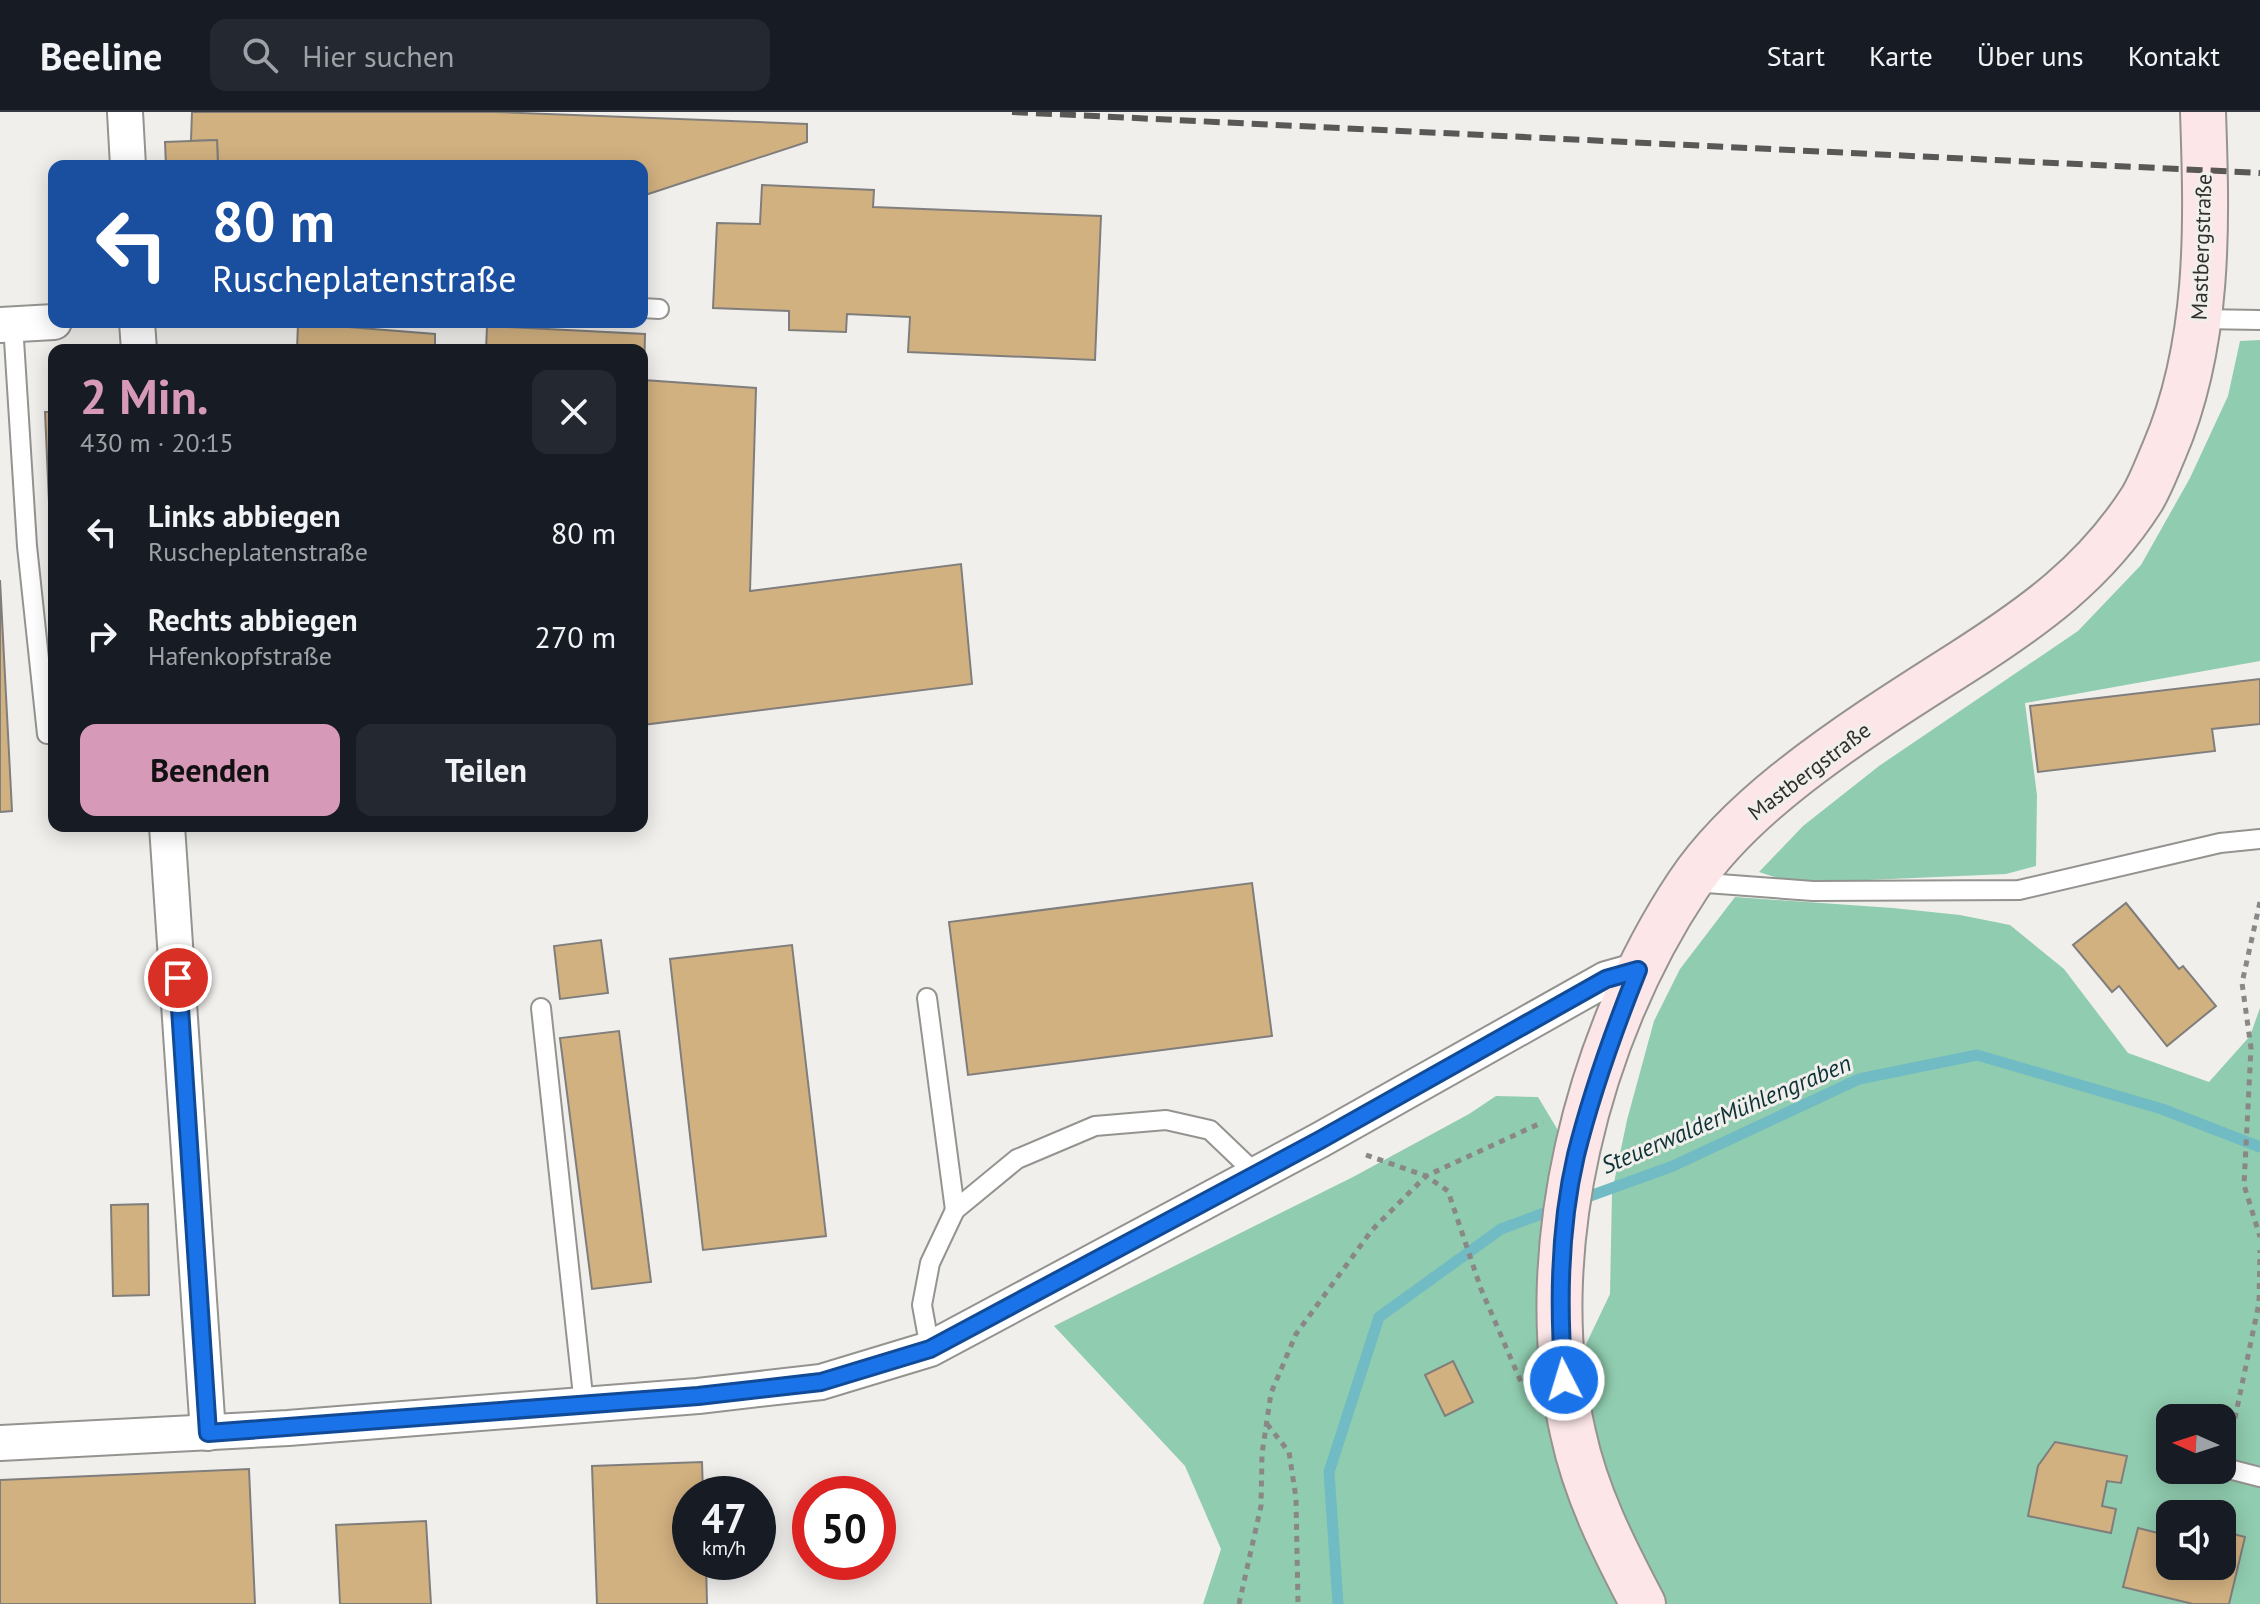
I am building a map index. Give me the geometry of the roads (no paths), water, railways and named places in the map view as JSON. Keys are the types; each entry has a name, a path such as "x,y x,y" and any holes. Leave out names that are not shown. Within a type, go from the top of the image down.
{"main road":[{"name":"Mastbergstraße","path":"1643,1604 1616,1553 1588,1488 1572,1433 1560,1333 1563,1247 1576,1158 1610,1040 1638,970 1690,882 1735,828 1819,758 2017,628 2086,572 2119,534 2146,494 2177,421 2200,319 2205,245 2203,112"}],"street":[{"path":"125,112 128,160"},
{"path":"6,324 48,322"},
{"path":"167,832 208,1433"},
{"path":"0,1443 208,1433 698,1396 821,1382 930,1349 1320,1140 1606,979 1638,970"}],"lane":[{"path":"2200,319 2260,320"},
{"path":"6,324 47,734"},
{"path":"1690,882 1813,891 2019,890 2220,843 2260,839"},
{"path":"927,998 955,1210"},
{"path":"541,1008 584,1405"},
{"path":"930,1349 922,1305 930,1263 955,1210 1017,1159 1095,1126 1166,1120 1210,1130 1256,1174"},
{"path":"2236,1471 2260,1477"}],"waterway":[{"name":"SteuerwalderMühlengraben","path":"1579,1200 1673,1166 1859,1079 1977,1055 2162,1109 2260,1147"},
{"name":"SteuerwalderMühlengraben","path":"1338,1604 1329,1472 1379,1317 1501,1229 1555,1209"}],"railway":[{"path":"1012,112 2260,173"}]}
